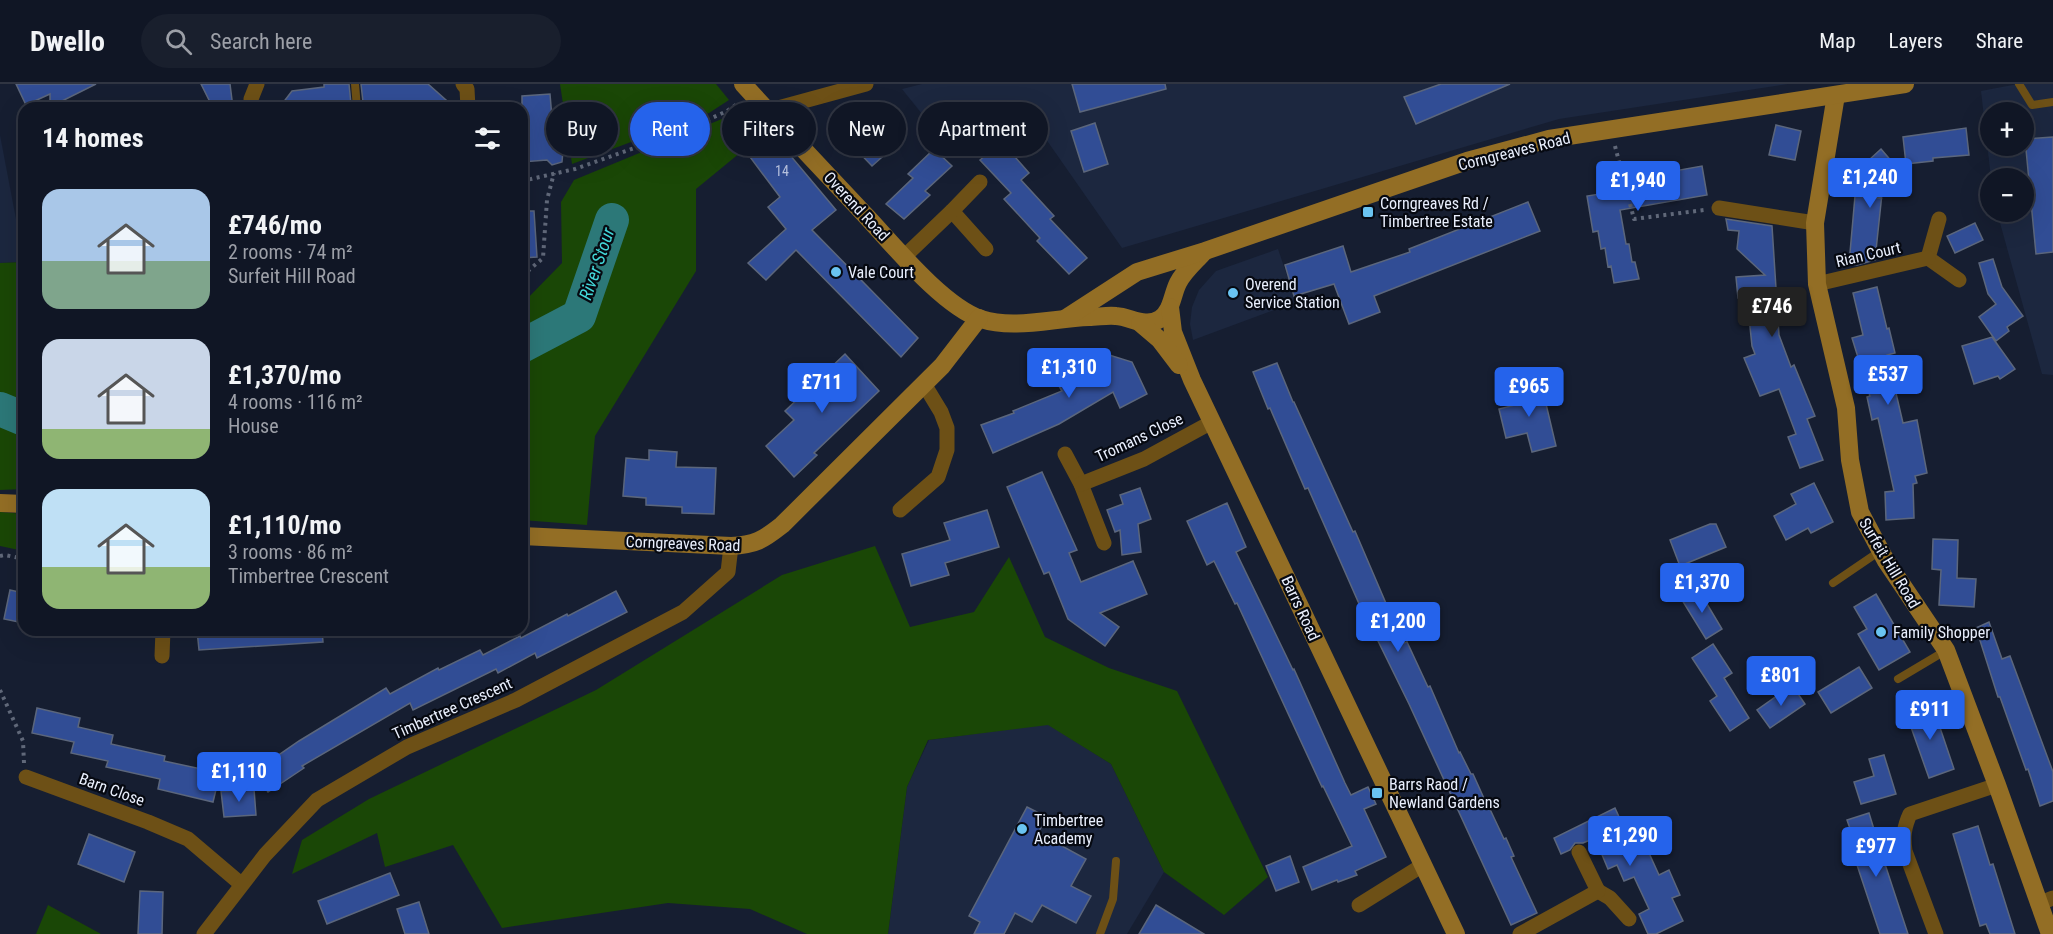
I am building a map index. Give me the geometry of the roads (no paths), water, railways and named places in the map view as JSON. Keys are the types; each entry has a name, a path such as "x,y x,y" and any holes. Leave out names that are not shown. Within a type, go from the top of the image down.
{"street":[{"path":"251,102 256,84"},
{"path":"463,84 467,89 468,102"},
{"path":"801,102 867,84"},
{"name":"Corngreaves Road","path":"1066,318 1124,282 1129,276 1145,270 1456,165 1549,139 1836,95 1866,87 1905,84"},
{"name":"Overend Road","path":"747,89 759,102"},
{"name":"Surfeit Hill Road","path":"1836,95 1815,223 1817,284 1846,408 1850,460 1860,512 1880,551 1946,650 1997,785 2046,901 2050,934"},
{"name":"Overend Road","path":"810,156 904,257 948,300 960,310 979,318"},
{"path":"904,257 980,182"},
{"path":"1719,208 1815,223"},
{"path":"952,212 986,249"},
{"path":"1939,219 1928,258 1959,280"},
{"path":"1124,282 1120,289 1120,306 1125,314 1136,321 1157,320 1171,303 1179,281 1205,251"},
{"name":"Rian Court","path":"1817,284 1928,258"},
{"path":"1145,270 1167,281 1171,303"},
{"name":"Barrs Road","path":"1171,303 1173,332 1191,380 1456,934"},
{"name":"Corngreaves Road","path":"528,536 750,545 764,539 782,525 942,366 979,318 992,322 1015,323 1116,316 1136,321"},
{"name":"Barrs Road","path":"1136,321 1160,340 1191,380"},
{"path":"900,510 939,477 947,450 946,428 924,384"},
{"name":"Tromans Close","path":"1081,484 1144,459 1212,422"},
{"path":"1065,454 1081,484 1104,543"},
{"path":"0,503 18,504"},
{"name":"Timbertree Crescent","path":"204,934 265,855 317,800 407,747 516,700 683,612 728,572 731,546"},
{"path":"162,656 163,636"},
{"name":"Barn Close","path":"26,777 188,839 241,884"},
{"path":"1936,934 1905,851 1904,827 1910,814 1997,785"},
{"path":"1579,852 1598,891 1610,898 1629,919"},
{"path":"1359,906 1423,865"},
{"path":"1520,934 1598,891"}],"lane":[{"path":"355,84 356,102"},
{"path":"2019,84 2032,105 2053,102"},
{"path":"1833,583 1880,551"},
{"path":"1898,680 1946,650"},
{"path":"1100,934 1113,899 1116,861"}],"waterway":[{"name":"River Stour","path":"528,343 579,316 612,220"},
{"name":"River Stour","path":"0,409 18,416"}],"place":[{"name":"Corngreaves Rd / Timbertree Estate","path":"1368,212"},
{"name":"Vale Court","path":"836,272"},
{"name":"Overend Service Station","path":"1233,293"},
{"name":"Family Shopper","path":"1881,632"},
{"name":"Barrs Raod / Newland Gardens","path":"1377,793"},
{"name":"Timbertree Academy","path":"1022,829"}]}
